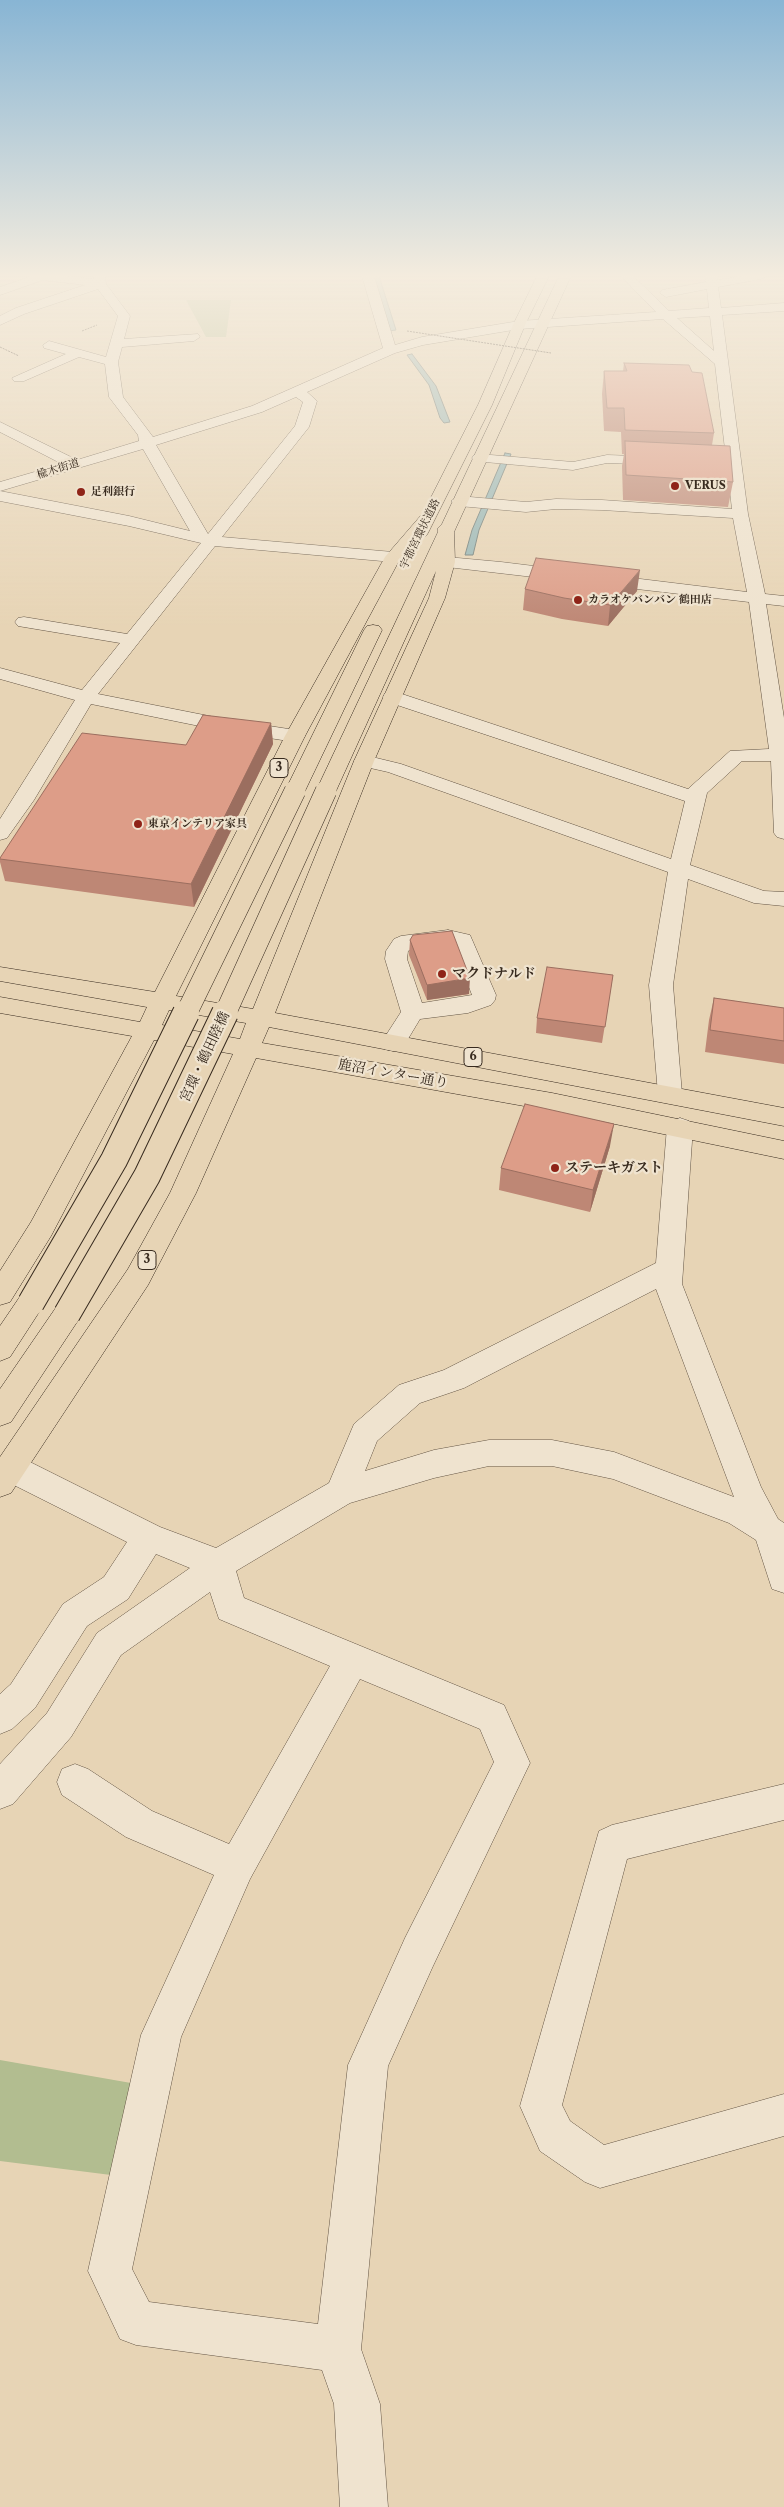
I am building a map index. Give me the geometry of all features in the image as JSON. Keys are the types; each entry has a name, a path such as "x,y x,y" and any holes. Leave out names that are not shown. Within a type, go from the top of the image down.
{"main road":[{"name":"宇都宮環状道路","path":"389,596 491,393"},
{"name":"宇都宮環状道路","path":"326,791 510,393"},
{"name":"3","path":"0,1294 41,1229 147,1031 295,736 393,557 428,516"},
{"name":"3","path":"6,1475 138,1277 199,1160 261,1018 364,761 437,598 447,562 446,528"},
{"name":"3","path":"0,1349 31,1303 114,1160 381,614"},
{"name":"宮環・鶴田陸橋","path":"0,1413 67,1314 148,1176 204,1060 326,791"},
{"name":"6","path":"0,974 261,1018 784,1117"},
{"name":"鹿沼インター通り","path":"0,1005 680,1127 784,1150"}],"street":[{"path":"115,393 116,397 145,435 147,443 206,540"},
{"name":"楡木街道","path":"0,487 228,419 295,393"},
{"path":"0,834 24,800 86,697 132,640 206,540 302,427 310,401 299,393"},
{"path":"727,393 740,514 757,598 780,742 784,833"},
{"path":"2,429 74,464"},
{"path":"479,458 574,466 606,459 676,462"},
{"path":"715,463 735,464"},
{"path":"0,496 129,521 206,540 393,557"},
{"path":"459,501 526,507 556,504 602,505 740,514"},
{"path":"447,562 784,601"},
{"path":"24,622 132,640"},
{"path":"0,674 86,697 224,725 295,736"},
{"path":"392,697 696,798"},
{"path":"670,1094 660,985 679,868 697,791 737,755 780,742"},
{"path":"364,761 394,768 762,898 784,899"},
{"path":"393,1043 413,1012"},
{"path":"680,1127 668,1284 747,1491 776,1535"},
{"path":"342,1492 365,1433 410,1394 454,1380 669,1269"},
{"path":"0,1791 59,1725 109,1644 190,1589 218,1564 342,1492 434,1464 489,1453 552,1452 614,1466 740,1513 776,1535"},
{"path":"6,1475 218,1564"},
{"path":"776,1535 774,1540 784,1578"},
{"path":"0,1716 24,1696 75,1615 116,1588 150,1537"},
{"path":"218,1564 231,1608 492,1717 512,1763 419,1952 368,2065 338,2349 357,2404 364,2507"},
{"path":"338,2349 136,2323 110,2271 161,2035 237,1866 352,1660"},
{"path":"74,1782 138,1824 237,1866"},
{"path":"784,1802 612,1844 541,2106 554,2136 600,2167 784,2115"}],"green space":[{"path":"0,2060 131,2083 111,2175 0,2161"}],"water":[{"path":"432,393 439,393 450,422 444,423 440,418"},
{"path":"505,453 511,454 479,530 473,555 465,555 472,530"}],"building":[{"path":"606,393 706,393 714,433 625,430 624,408 607,408"},
{"path":"625,441 730,446 733,482 626,475"},
{"path":"536,558 640,570 610,605 564,598 525,589"},
{"name":"東京インテリア家具","path":"203,715 271,723 191,884 0,859 82,733 186,745"},
{"path":"452,931 470,978 427,985 410,940 413,935"},
{"path":"547,967 613,975 605,1027 537,1018"},
{"path":"714,998 784,1008 784,1041 710,1030"},
{"name":"ステーキガスト","path":"525,1104 614,1124 593,1190 501,1168"}],"place":[{"name":"VERUS","path":"675,486"},
{"name":"足利銀行","path":"81,492"},
{"name":"カラオケバンバン 鶴田店","path":"578,600"},
{"name":"東京インテリア家具","path":"138,824"},
{"name":"マクドナルド","path":"442,974"},
{"name":"ステーキガスト","path":"555,1168"}]}
